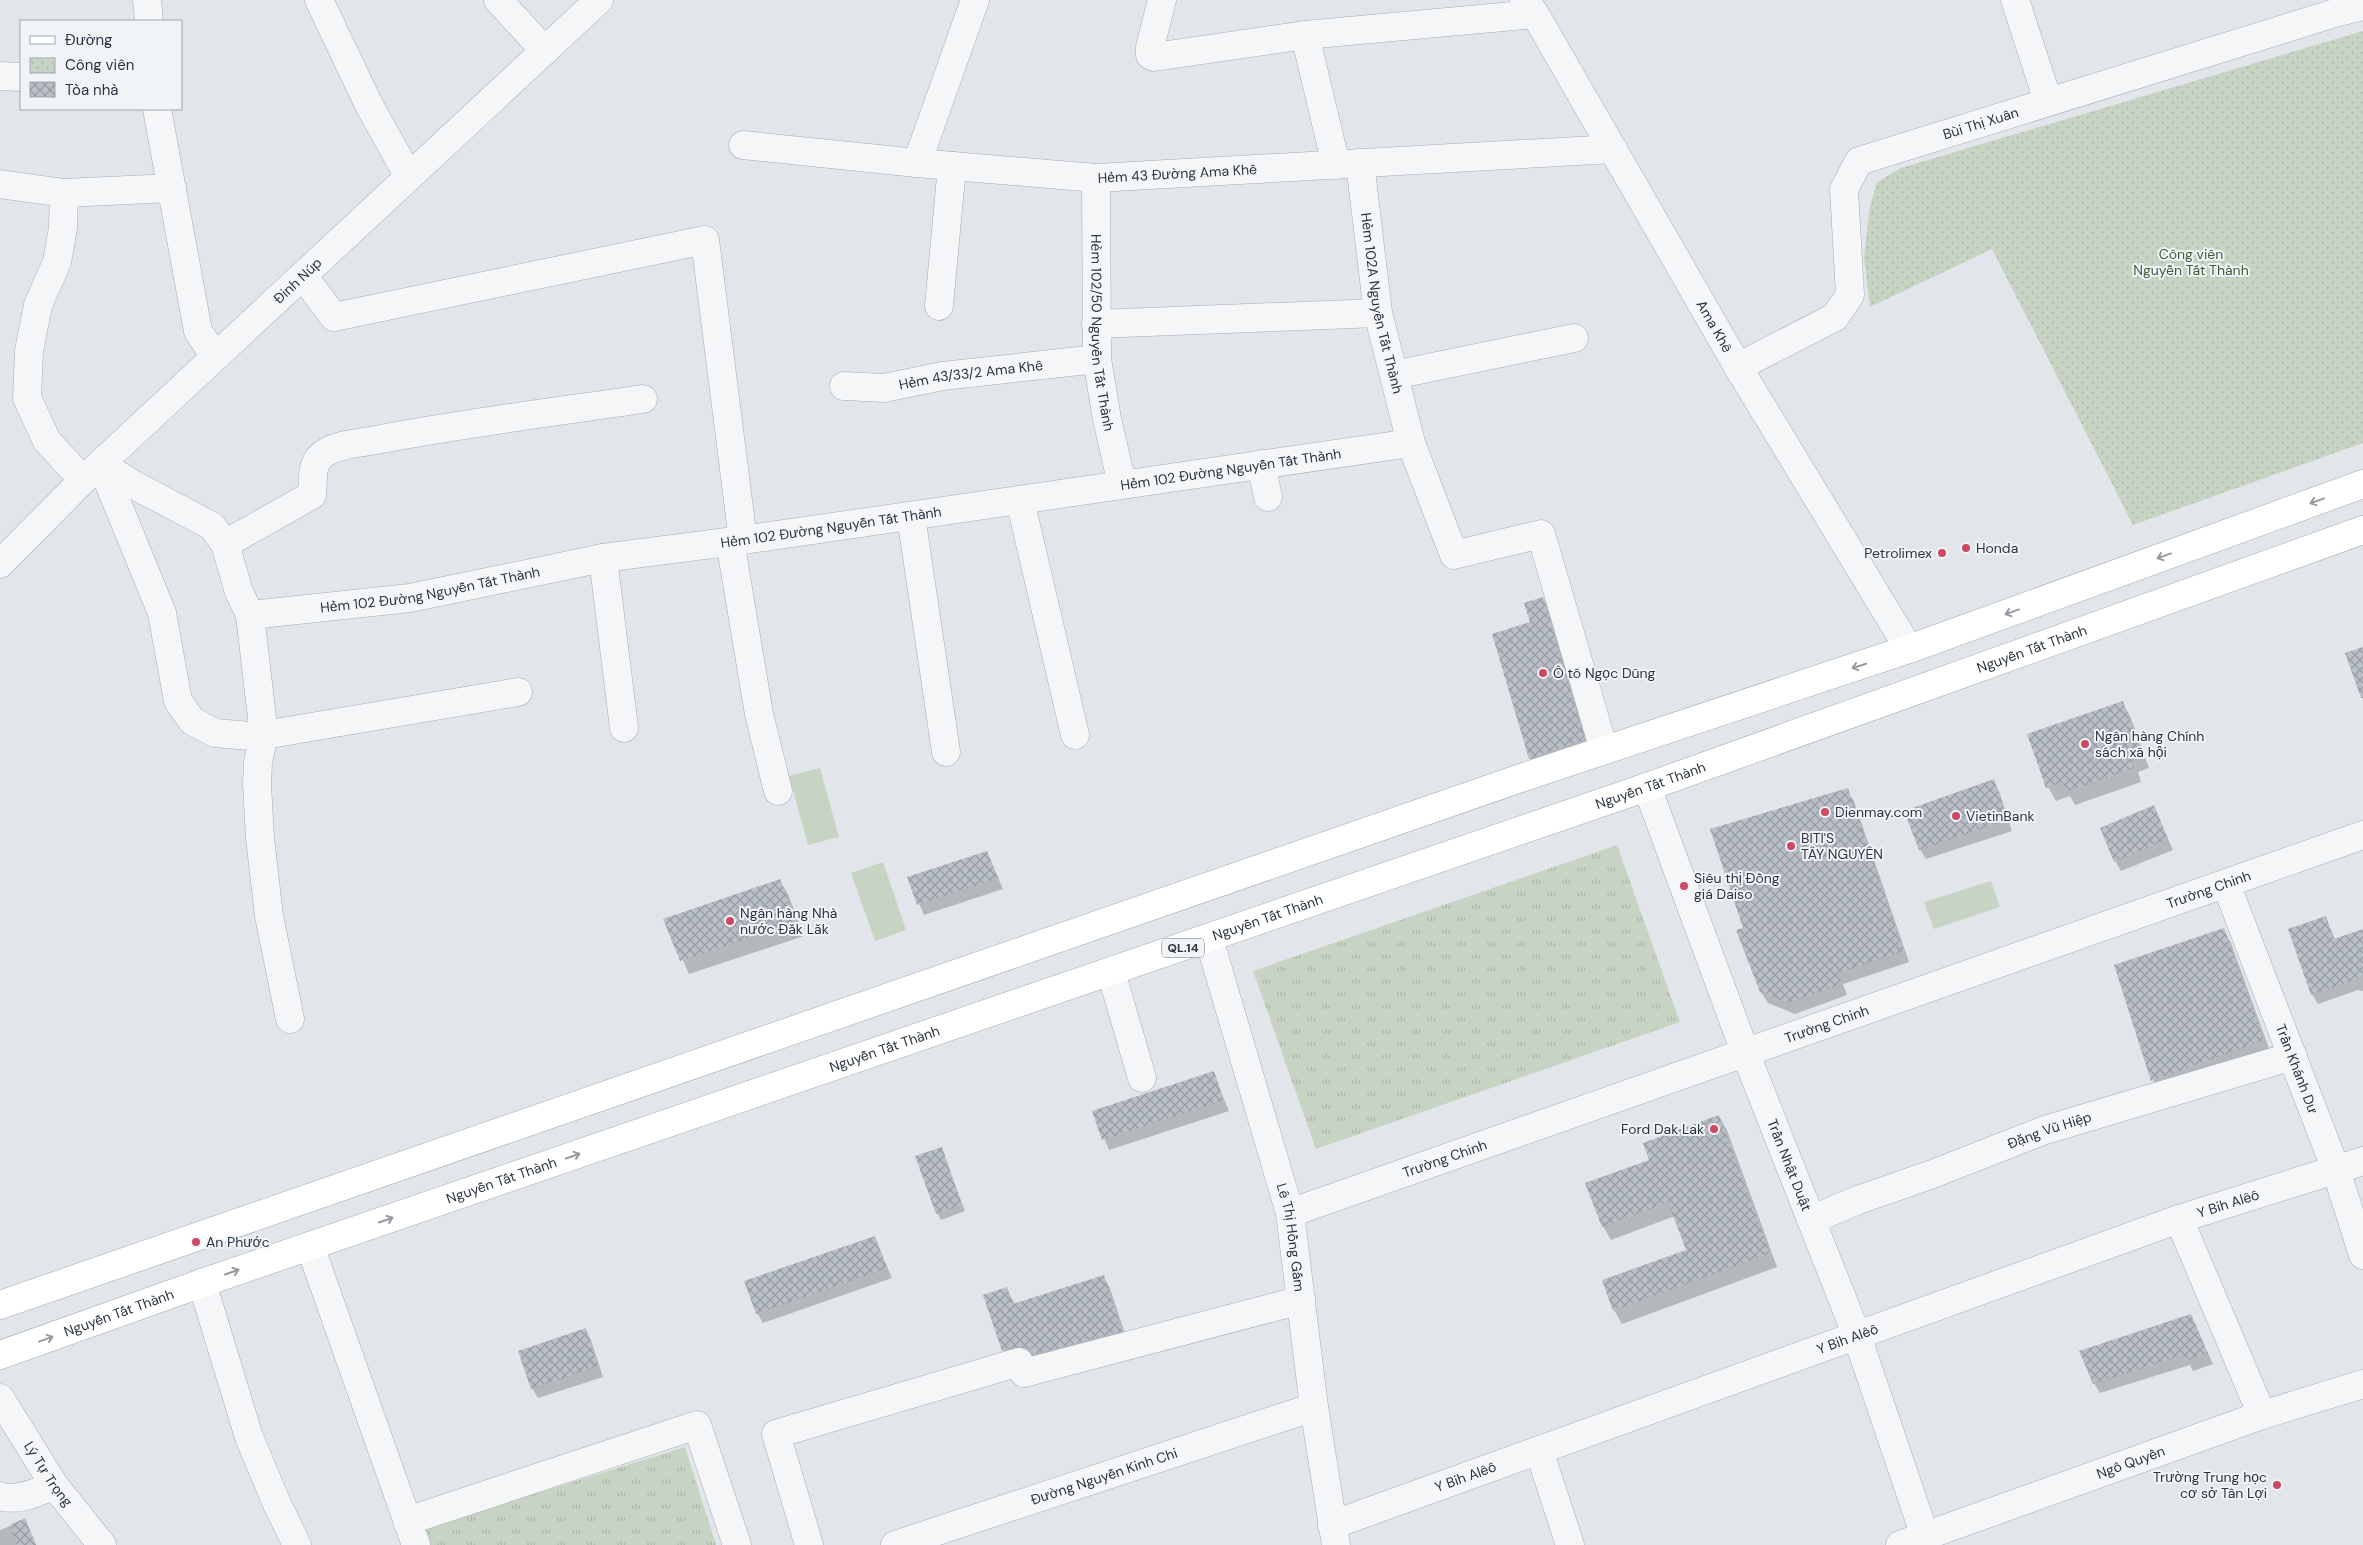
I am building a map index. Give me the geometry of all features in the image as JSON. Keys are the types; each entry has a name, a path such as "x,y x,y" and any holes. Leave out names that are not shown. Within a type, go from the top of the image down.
{"main road":[{"path":"0,1305 1604,750 1909,649 2363,484"},
{"name":"Nguyễn Tất Thành","path":"0,1355 202,1283 1209,939 1647,787 2363,530"},
{"path":"1909,649 1923,688"}],"street":[{"path":"147,0 149,20"},
{"path":"318,0 369,105 408,177"},
{"path":"498,0 545,51"},
{"name":"Đinh Núp","path":"0,564 92,472 304,277 408,177 599,0"},
{"path":"917,164 975,0"},
{"path":"1162,0 1150,46 1150,55 1154,57 1305,35 1530,7"},
{"path":"2015,0 2048,101"},
{"name":"Bùi Thị Xuân","path":"1738,367 1835,317 1850,295 1844,189 1859,161 2335,12 2363,6"},
{"name":"Ama Khê","path":"1530,7 1738,367 1909,649"},
{"name":"Hẻm 102A Nguyễn Tất Thành","path":"1305,35 1348,164 1378,313 1412,443 1454,555 1541,534 1604,750"},
{"path":"0,76 20,77"},
{"path":"157,110 198,331 215,357"},
{"name":"Hẻm 43 Đường Ama Khê","path":"742,145 917,164 1096,178 1613,149"},
{"path":"939,306 952,166"},
{"name":"Hẻm 102/50 Nguyễn Tất Thành","path":"1096,178 1096,324 1098,358 1107,419 1122,484"},
{"path":"0,184 64,193 172,188"},
{"path":"64,193 63,228 57,262 38,305 29,351 27,398 47,442 92,472 134,484 212,526 225,544 239,592 250,615 264,735 258,762 257,784 260,838 269,916 290,1019"},
{"path":"304,277 334,317 705,240 737,541 759,714 778,791"},
{"path":"1096,324 1378,313"},
{"path":"1394,375 1574,338"},
{"name":"Hẻm 43/33/2 Ama Khê","path":"844,386 884,388 943,376 1098,358"},
{"path":"225,544 312,495 314,484 312,475 316,464 321,455 338,447 397,436 643,399"},
{"name":"Hẻm 102 Đường Nguyễn Tất Thành","path":"250,615 410,598 603,558 737,541 1412,443"},
{"path":"1261,464 1268,497"},
{"path":"92,472 162,613 178,701 192,721 215,733 242,736 264,735 518,692"},
{"path":"1020,500 1075,734"},
{"path":"911,516 946,752"},
{"path":"603,558 624,728"},
{"name":"Trần Nhật Duật","path":"1647,787 1745,1052 1857,1336 1917,1542"},
{"name":"Trường Chinh","path":"1290,1213 2363,835"},
{"name":"Trần Khánh Dư","path":"2226,884 2336,1170 2363,1255"},
{"name":"Lê Thị Hồng Gấm","path":"1209,939 1290,1213 1314,1407 1334,1535"},
{"path":"1111,972 1142,1078"},
{"name":"Đặng Vũ Hiệp","path":"1811,1220 1858,1200 1930,1175 2045,1130 2293,1056"},
{"name":"Y Bih Alêô","path":"1334,1535 1539,1450 2180,1219 2363,1161"},
{"path":"2180,1219 2262,1415"},
{"path":"310,1246 411,1533 697,1425 737,1545"},
{"path":"202,1283 249,1437 297,1545"},
{"path":"809,1545 776,1434 1020,1362 1024,1373 1301,1300"},
{"name":"Ngô Quyền","path":"1917,1542 2262,1415 2363,1384"},
{"name":"Lý Tự Trọng","path":"0,1398 54,1485 102,1545"},
{"name":"Đường Nguyễn Kinh Chi","path":"896,1545 1314,1407"},
{"path":"1539,1450 1570,1545"},
{"path":"0,1496 9,1498 24,1495 54,1485"}],"green space":[{"name":"Công viên Nguyễn Tất Thành","path":"2363,31 2363,443 2133,525 1992,249 1870,307 1864,258 1870,207 1877,182 1901,168"},
{"path":"820,768 839,837 808,845 789,776"},
{"path":"1617,845 1680,1022 1316,1149 1253,971"},
{"path":"883,862 906,930 875,941 851,873"},
{"path":"1991,881 2000,907 1934,929 1924,902"},
{"path":"685,1447 716,1545 427,1545 422,1529"}],"building":[{"name":"Ô tô Ngọc Dũng","path":"1543,597 1585,739 1529,759 1492,634 1530,622 1524,603"},
{"path":"2363,647 2363,698 2361,698 2345,653"},
{"name":"Ngân hàng Chính sách xã hội","path":"2123,701 2142,754 2131,758 2134,768 2066,792 2063,782 2046,788 2027,734"},
{"name":"VietinBank","path":"1994,779 2008,820 1919,850 1904,811"},
{"path":"1848,788 1904,951 1838,973 1842,984 1788,1003 1760,992 1736,930 1743,928 1710,829"},
{"path":"2154,805 2168,839 2114,862 2100,828"},
{"path":"987,851 998,878 917,905 907,877"},
{"name":"Ngân hàng Nhà nước Đăk Lăk","path":"780,879 797,922 680,961 663,919"},
{"path":"2326,916 2334,939 2363,929 2363,977 2311,995 2288,929"},
{"path":"2224,928 2264,1040 2151,1081 2114,965"},
{"path":"1214,1071 1224,1100 1102,1140 1092,1111"},
{"path":"1719,1115 1770,1253 1613,1311 1602,1280 1686,1250 1668,1202 1602,1227 1585,1183 1649,1160 1643,1143"},
{"path":"942,1147 962,1205 936,1214 915,1156"},
{"path":"875,1236 887,1268 756,1314 744,1281"},
{"path":"1104,1275 1122,1331 1034,1354 1032,1348 1022,1347 1002,1351 983,1295 1007,1287 1013,1304"},
{"path":"2191,1314 2208,1353 2186,1361 2183,1355 2093,1384 2079,1351"},
{"path":"586,1328 598,1366 531,1389 518,1351"},
{"path":"25,1518 36,1545 17,1545 10,1525"}],"place":[{"name":"Honda","path":"1966,548"},
{"name":"Petrolimex","path":"1942,553"},
{"name":"Ô tô Ngọc Dũng","path":"1543,673"},
{"name":"Ngân hàng Chính sách xã hội","path":"2085,744"},
{"name":"Dienmay.com","path":"1825,812"},
{"name":"VietinBank","path":"1956,816"},
{"name":"BITI'S TÂY NGUYÊN","path":"1791,846"},
{"name":"Siêu thị Đồng giá Daiso","path":"1684,886"},
{"name":"Ngân hàng Nhà nước Đăk Lăk","path":"730,921"},
{"name":"Ford Dak Lak","path":"1714,1129"},
{"name":"An Phước","path":"196,1242"},
{"name":"Trường Trung học cơ sở Tân Lợi","path":"2277,1485"}]}
